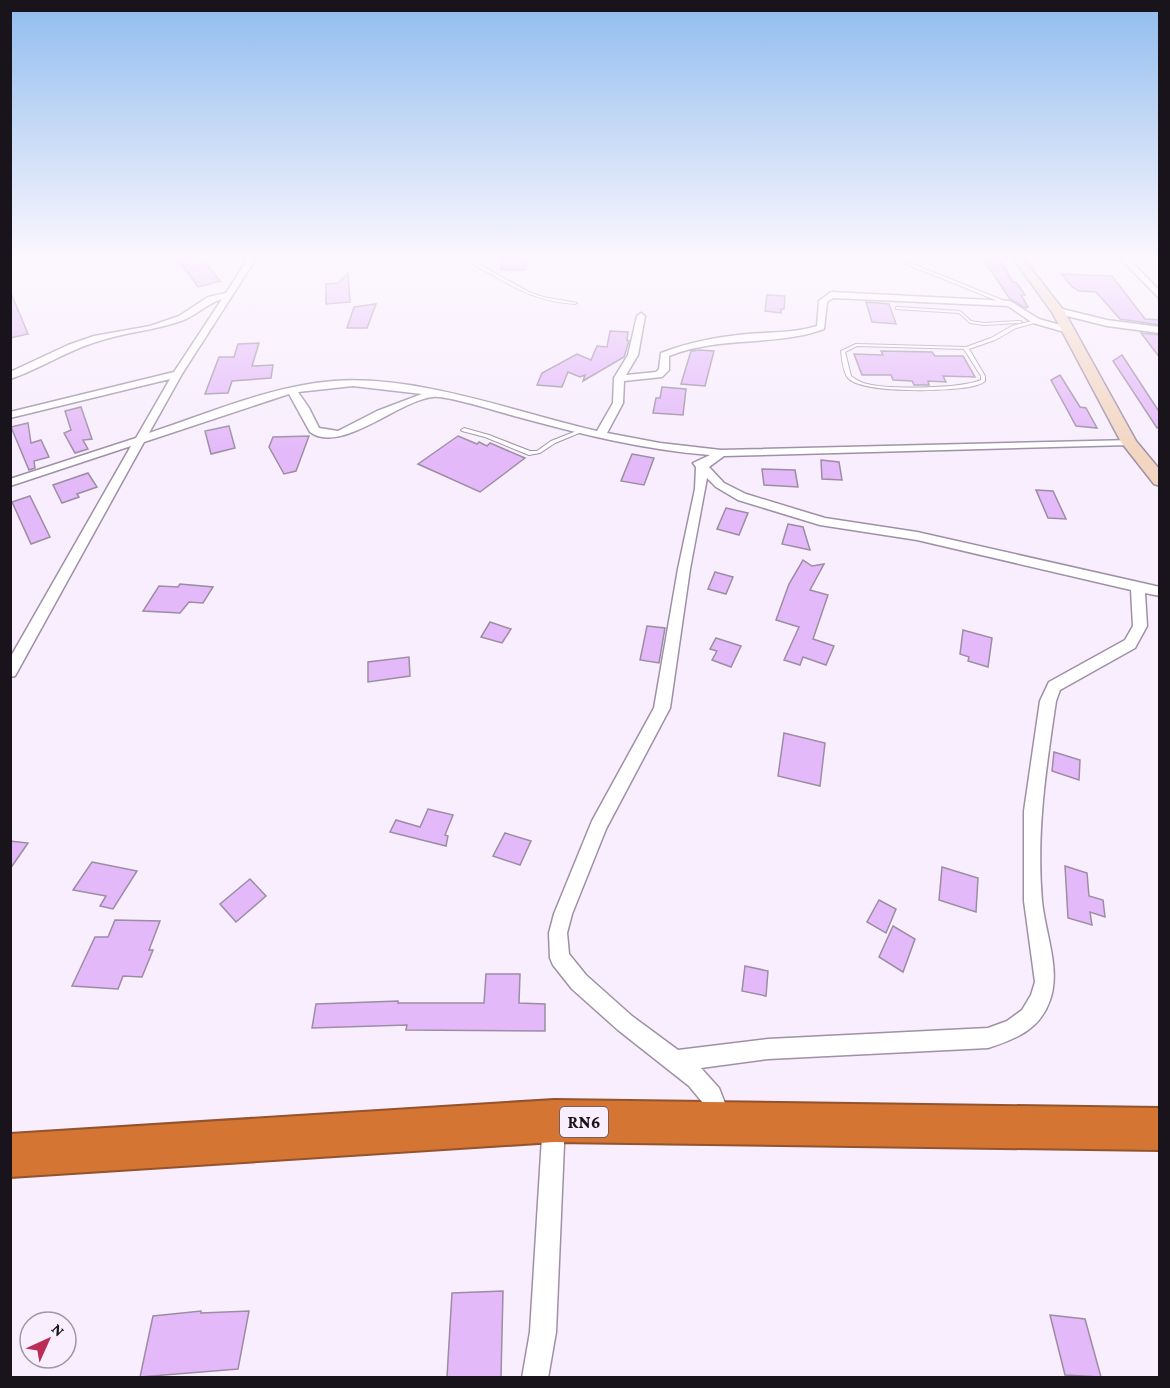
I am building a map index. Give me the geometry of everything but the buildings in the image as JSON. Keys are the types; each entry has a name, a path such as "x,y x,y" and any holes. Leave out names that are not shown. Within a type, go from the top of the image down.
{"highway":[{"name":"RN6","path":"10,1156 554,1121 1160,1129"}],"street":[{"path":"10,376 71,346 169,322"},
{"path":"10,672 177,374 212,322"},
{"path":"600,436 618,403 619,378 633,355 640,322"},
{"path":"619,378 659,375 664,370 664,355 681,347 741,337 809,332 821,327 821,322"},
{"path":"1039,322 1068,330"},
{"path":"1064,322 1129,442 1160,481"},
{"path":"1102,322 1160,330"},
{"path":"10,415 100,391 177,374"},
{"path":"10,483 233,408 292,391 352,383 386,385 435,393 600,436 685,451 721,453 1129,442"},
{"path":"292,391 304,408 314,430 318,433 332,435 340,434 408,402 435,393"},
{"path":"685,451 720,485 742,497"},
{"path":"702,466 721,453"},
{"path":"702,466 701,489 684,569 662,708 598,826 563,914 558,933 560,958 579,982 625,1023 697,1078 711,1096 723,1124"},
{"path":"701,489 742,497 824,522 917,536 1160,592"},
{"path":"675,1061 768,1049 988,1038 1014,1029 1029,1017 1040,1000 1045,982 1032,901 1032,811 1048,701 1054,686 1130,644 1140,626 1138,588"},
{"path":"536,1377 543,1332 554,1121"}],"lane":[{"path":"970,322 984,324 1023,322"},
{"path":"966,348 983,376 983,381 979,385 963,388 867,385 849,376 843,351 856,345 966,348 993,339 1014,327 1033,322"},
{"path":"464,430 487,436 529,453 538,452 553,442 581,431"}]}
